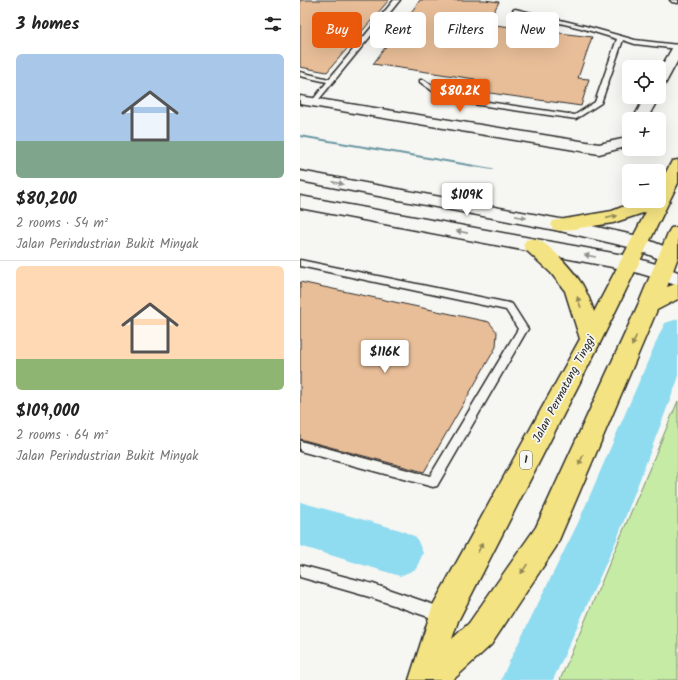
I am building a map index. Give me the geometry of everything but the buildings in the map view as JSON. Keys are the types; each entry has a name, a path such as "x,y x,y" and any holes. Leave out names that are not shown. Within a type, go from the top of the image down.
{"highway":[{"name":"Jalan Permatang Tinggi","path":"666,185 678,165"},
{"path":"560,224 613,217 638,208"},
{"name":"Jalan Permatang Tinggi","path":"425,680 444,616 591,339 629,263 654,208"},
{"path":"430,680 480,634 546,537 649,305 672,267 678,233"},
{"path":"533,245 555,265 578,296 591,339"},
{"path":"649,305 668,294 678,291"}],"main road":[{"path":"300,176 560,224 638,244 672,267"},
{"path":"300,202 629,263 672,267"}],"street":[{"path":"666,70 678,48"},
{"path":"307,101 599,149 622,143"}],"lane":[{"path":"307,101 331,80 397,0"},
{"path":"514,11 621,37 635,42 678,48"},
{"path":"422,81 445,98 576,117 598,102 621,37"},
{"path":"300,74 331,80"},
{"path":"300,263 509,307 523,329 433,482 300,446"},
{"path":"300,571 373,591 444,616"}],"green space":[{"path":"678,401 678,680 560,680"}],"waterway":[{"path":"300,136 492,169"},
{"path":"527,680 594,539 678,333"},
{"path":"300,524 400,553"}]}
